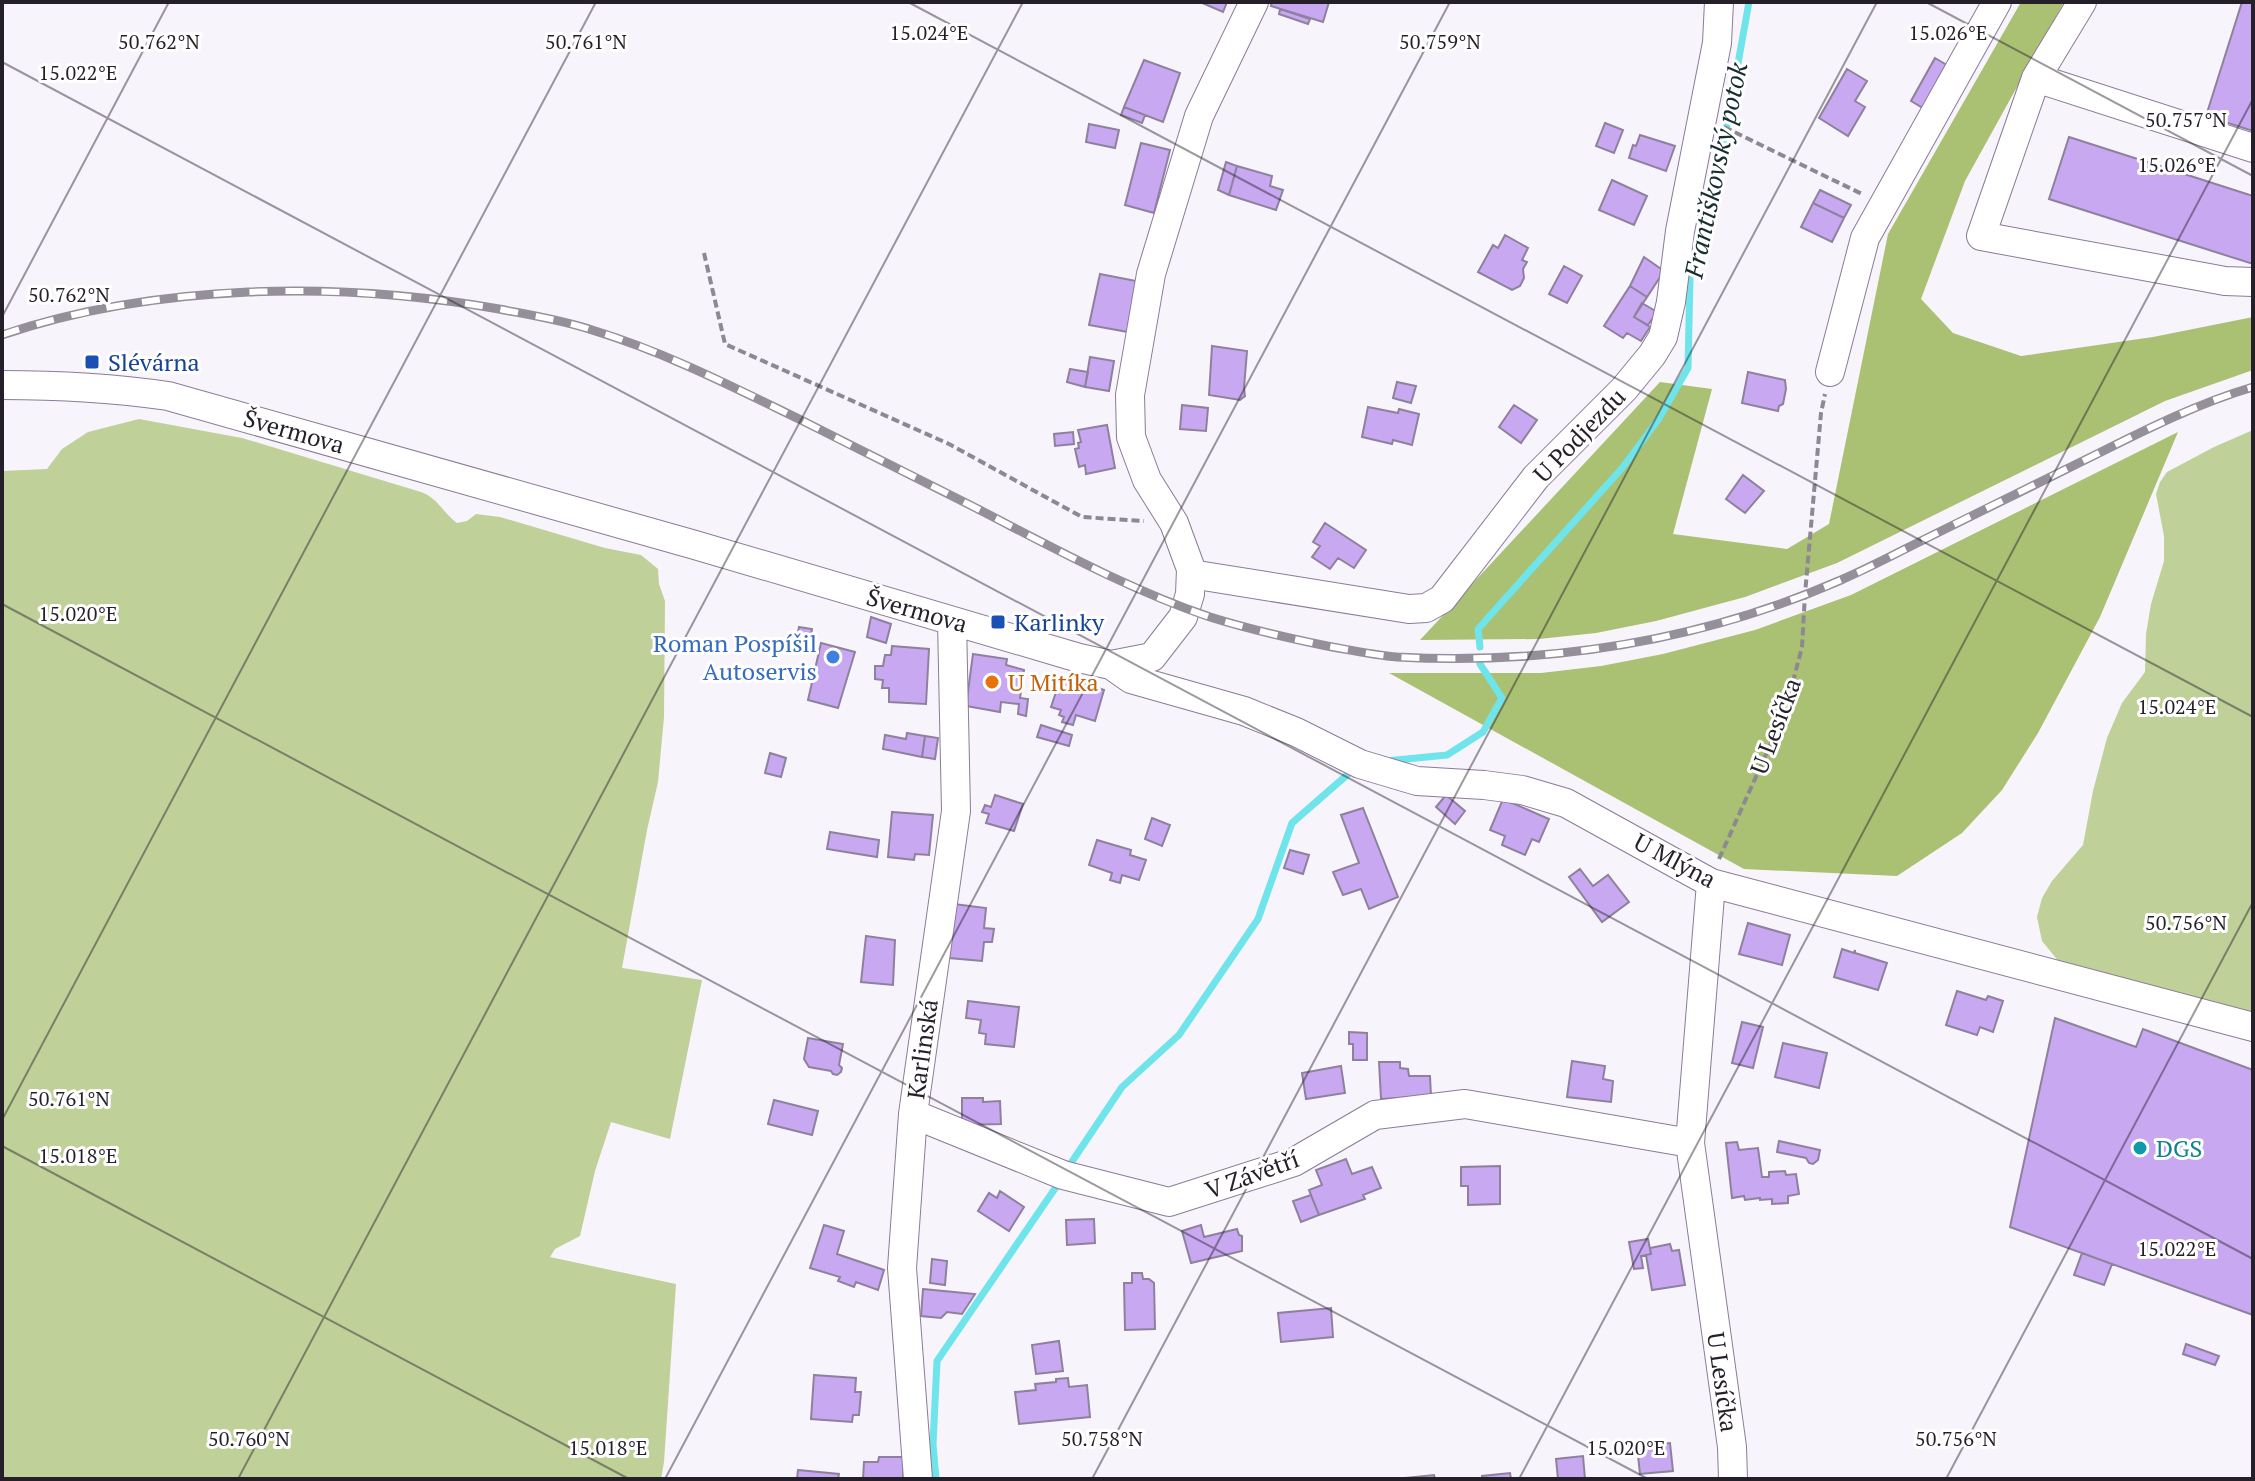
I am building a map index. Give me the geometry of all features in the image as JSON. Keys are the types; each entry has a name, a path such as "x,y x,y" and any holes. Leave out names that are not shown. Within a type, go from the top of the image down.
{"street":[{"name":"Švermova","path":"2,385 117,389 168,396 1079,658 1111,665 1152,657 1183,617 1190,594 1191,574 1174,523 1147,480 1131,437 1130,395 1151,274 1199,116 1254,2"},
{"name":"U Podjezdu","path":"1191,574 1409,609 1426,608 1442,599 1536,477 1624,389 1663,337 1717,43 1719,2"},
{"path":"1830,372 1865,238 1997,2"},
{"path":"2082,2 2036,78 1981,236 2225,281 2253,282"},
{"path":"2036,78 2253,148"},
{"name":"Karlinská","path":"918,1479 902,1268 913,1114 956,811 952,621"},
{"name":"U Mlýna","path":"1111,665 1131,679 1244,711 1360,763 1417,781 1509,788 1566,803 1711,883 2253,1027"},
{"name":"U Lesíčka","path":"1711,883 1690,1143 1732,1447 1733,1479"},
{"name":"V Závětří","path":"913,1114 1063,1175 1169,1202 1294,1162 1375,1115 1465,1104 1690,1143"}],"path":[{"path":"1732,131 1884,205"},
{"path":"704,253 725,344 949,444 1082,517 1174,523"},
{"name":"U Lesíčka","path":"1711,883 1719,858 1785,712 1802,647 1821,413 1830,372"}],"green space":[{"path":"2021,2 2064,2 1965,181 1921,299 1953,333 2021,356 2153,337 2253,317 2253,370 2165,401 1837,563 1745,597 1656,621 1596,633 1539,639 1420,640 1660,382 1712,389 1673,534 1787,549 1829,524 1888,234"},
{"path":"139,419 242,438 421,492 432,498 457,523 467,521 476,514 500,517 605,548 641,555 658,569 665,601 664,717 658,782 622,968 702,980 670,1139 611,1122 595,1171 580,1236 555,1249 550,1257 676,1284 661,1479 2,1479 2,471 47,469 62,449 88,432"},
{"path":"2253,430 2253,1021 2060,963 2042,941 2037,917 2042,898 2052,881 2083,845 2107,738 2122,703 2145,672 2151,604 2164,561 2164,536 2156,494 2160,482 2167,472"},
{"path":"2178,432 2100,617 2038,733 2002,790 1962,833 1897,876 1744,869 1389,673 1541,673 1601,666 1663,654 1755,630 1851,595"}],"building":[{"path":"1200,2 1227,2 1223,12"},
{"path":"1272,2 1329,2 1323,22 1271,6"},
{"path":"2242,2 2253,2 2253,131 2206,116"},
{"path":"1280,9 1310,19 1308,24 1279,14"},
{"path":"1935,58 1952,68 1928,111 1911,101"},
{"path":"1144,60 1180,73 1163,122 1124,107"},
{"path":"1847,69 1867,81 1855,101 1865,107 1848,136 1819,118"},
{"path":"1124,107 1145,115 1142,123 1121,115"},
{"path":"1605,123 1623,130 1614,153 1596,146"},
{"path":"1089,124 1119,130 1115,148 1086,142"},
{"path":"1640,135 1675,146 1666,171 1629,158"},
{"path":"2069,137 2253,196 2253,264 2049,199"},
{"path":"1141,143 1170,150 1154,213 1125,205"},
{"path":"1226,162 1237,166 1229,195 1218,190"},
{"path":"1237,166 1272,176 1270,186 1283,190 1276,210 1229,195"},
{"path":"1612,180 1647,196 1634,225 1599,210"},
{"path":"1820,190 1851,205 1844,218 1813,203"},
{"path":"1813,203 1844,218 1832,242 1801,227"},
{"path":"1505,235 1528,248 1522,260 1527,262 1523,269 1524,278 1520,286 1512,290 1478,272 1493,245 1498,248"},
{"path":"1644,257 1664,271 1647,297 1630,286"},
{"path":"1564,266 1582,276 1567,303 1549,294"},
{"path":"1100,274 1136,281 1128,332 1089,325"},
{"path":"1630,286 1647,297 1634,317 1650,327 1641,341 1627,333 1623,338 1604,326"},
{"path":"1642,303 1657,312 1648,325 1634,317"},
{"path":"1212,346 1247,351 1245,396 1240,400 1209,395"},
{"path":"1090,357 1114,361 1109,391 1085,387"},
{"path":"1070,369 1088,372 1085,387 1067,382"},
{"path":"1748,372 1785,380 1783,404 1778,411 1742,403"},
{"path":"1397,382 1416,386 1411,403 1393,398"},
{"path":"1182,405 1208,408 1206,431 1180,429"},
{"path":"1514,405 1537,420 1521,443 1499,427"},
{"path":"1368,407 1419,414 1412,445 1362,437"},
{"path":"1107,425 1115,468 1086,474 1085,465 1079,467 1075,449 1081,442 1078,430"},
{"path":"1073,432 1074,444 1055,446 1054,434"},
{"path":"1743,475 1764,491 1745,513 1726,499"},
{"path":"1325,523 1366,550 1354,568 1338,558 1330,569 1312,557 1320,546 1313,542"},
{"path":"871,617 891,624 886,643 867,637"},
{"path":"799,627 812,629 808,651 795,648"},
{"path":"821,643 855,652 838,708 808,700"},
{"path":"892,646 929,649 926,704 889,702 889,688 882,688 883,680 875,679 875,666 883,666 885,655 891,655"},
{"path":"973,654 1007,659 1006,665 1024,670 1020,698 1028,699 1026,716 1018,714 1019,704 1001,702 1000,712 966,706"},
{"path":"1061,677 1104,690 1095,721 1076,715 1073,725 1062,722 1064,717 1059,715 1061,710 1051,707"},
{"path":"1041,725 1072,735 1069,746 1037,737"},
{"path":"907,733 925,736 922,757 883,749 885,735 906,739"},
{"path":"925,736 938,738 935,759 922,757"},
{"path":"770,753 786,758 781,777 765,773"},
{"path":"995,795 1023,804 1014,831 986,823 989,814 982,812 985,805 991,807"},
{"path":"1446,795 1465,811 1455,824 1436,807"},
{"path":"1503,799 1549,819 1539,842 1532,839 1525,855 1502,845 1505,836 1490,830"},
{"path":"1363,808 1398,897 1369,909 1361,889 1343,895 1333,872 1359,863 1341,815"},
{"path":"892,812 933,815 929,855 915,854 914,860 888,857"},
{"path":"1152,818 1170,825 1162,846 1145,839"},
{"path":"830,832 879,840 877,857 827,849"},
{"path":"1097,840 1131,850 1130,855 1146,860 1139,880 1122,875 1120,883 1110,880 1112,873 1089,865"},
{"path":"1290,850 1309,855 1303,874 1284,868"},
{"path":"1580,869 1593,886 1608,875 1629,902 1602,922 1569,877"},
{"path":"954,904 986,908 984,928 994,929 992,942 984,942 982,961 949,958"},
{"path":"1748,923 1790,935 1782,965 1739,954"},
{"path":"866,936 895,940 893,985 861,982"},
{"path":"1842,949 1854,953 1855,950 1855,953 1887,963 1878,990 1834,977"},
{"path":"1957,991 1986,1000 1988,996 2003,1001 1993,1032 1980,1027 1977,1035 1946,1025"},
{"path":"968,1001 1019,1007 1014,1047 985,1044 986,1034 979,1033 981,1020 966,1018"},
{"name":"DGS","path":"2055,1018 2136,1047 2143,1029 2253,1070 2253,1315 2010,1227"},
{"path":"1742,1022 1763,1027 1753,1068 1732,1063"},
{"path":"1349,1032 1367,1033 1367,1060 1353,1060"},
{"path":"808,1038 843,1044 839,1065 841,1072 837,1075 809,1067 804,1059"},
{"path":"1783,1043 1827,1053 1819,1088 1775,1077"},
{"path":"1572,1061 1605,1066 1603,1079 1613,1081 1611,1102 1567,1097"},
{"path":"1379,1062 1400,1062 1400,1068 1408,1069 1409,1076 1430,1076 1431,1096 1381,1099"},
{"path":"1341,1066 1345,1093 1306,1099 1302,1073"},
{"path":"962,1098 1000,1101 1001,1124 962,1125"},
{"path":"774,1100 818,1111 812,1135 768,1124"},
{"path":"1779,1141 1820,1150 1818,1160 1813,1164 1806,1158 1777,1152"},
{"path":"1737,1142 1739,1150 1758,1148 1762,1177 1769,1177 1769,1172 1796,1174 1799,1194 1788,1196 1788,1203 1772,1204 1772,1199 1732,1198 1726,1143"},
{"path":"1346,1159 1352,1174 1372,1167 1381,1188 1363,1195 1365,1199 1319,1215 1309,1190 1322,1185 1316,1170"},
{"path":"1500,1166 1500,1204 1468,1205 1468,1186 1461,1186 1461,1167"},
{"path":"1000,1191 1024,1207 1009,1231 978,1211 989,1193 997,1198"},
{"path":"1311,1195 1319,1215 1301,1222 1293,1201"},
{"path":"1094,1219 1095,1243 1067,1245 1066,1220"},
{"path":"824,1225 844,1231 837,1254 884,1270 878,1290 856,1282 854,1287 838,1281 840,1277 810,1268"},
{"path":"1201,1225 1204,1237 1237,1229 1242,1236 1242,1251 1191,1263 1182,1231"},
{"path":"1648,1239 1651,1254 1641,1256 1643,1268 1634,1269 1629,1242"},
{"path":"1670,1244 1672,1251 1679,1250 1685,1285 1652,1290 1646,1255 1651,1254 1650,1248"},
{"path":"2082,1253 2112,1264 2104,1285 2074,1275"},
{"path":"932,1259 947,1261 945,1285 930,1283"},
{"path":"1132,1273 1142,1273 1143,1279 1154,1283 1155,1329 1125,1330 1124,1283 1132,1283"},
{"path":"923,1289 975,1294 962,1314 947,1312 941,1318 921,1316"},
{"path":"1331,1308 1333,1337 1281,1342 1278,1313"},
{"path":"1059,1341 1063,1371 1036,1374 1032,1345"},
{"path":"2186,1344 2219,1356 2215,1365 2183,1354"},
{"path":"814,1375 856,1378 855,1392 861,1392 859,1415 853,1415 852,1422 811,1419"},
{"path":"1068,1378 1069,1387 1087,1385 1090,1417 1019,1424 1015,1392 1036,1390 1035,1384"},
{"path":"1670,1443 1673,1471 1640,1474 1637,1446"},
{"path":"1583,1456 1585,1479 1558,1479 1556,1459"},
{"path":"879,1457 904,1457 903,1479 863,1479 864,1462 878,1462"},
{"path":"798,1470 839,1474 838,1479 797,1479"},
{"path":"1510,1473 1511,1479 1482,1479 1482,1476"},
{"path":"1434,1475 1435,1479 1406,1479 1406,1478"}],"waterway":[{"name":"Františkovský potok","path":"1480,647 1478,629 1623,467 1658,420 1688,368 1690,278 1725,136 1749,2"},
{"name":"Františkovský potok","path":"1386,761 1447,755 1483,732 1502,698 1480,664"},
{"name":"Františkovský potok","path":"1067,1169 1122,1087 1179,1035 1258,919 1292,823 1355,768"},
{"name":"Františkovský potok","path":"936,1479 933,1444 937,1361 1056,1187"}],"railway":[{"path":"2,335 122,305 249,292 312,291 438,300 581,326 698,371 1089,566 1179,606 1283,636 1397,657 1511,657 1568,652 1624,644 1734,619 1841,580 2155,425 2253,387"}],"place":[{"name":"Slévárna","path":"92,362"},
{"name":"Karlinky","path":"998,622"},
{"name":"Roman Pospíšil Autoservis","path":"833,657"},
{"name":"U Mitíka","path":"992,682"},
{"name":"DGS","path":"2140,1148"}]}
